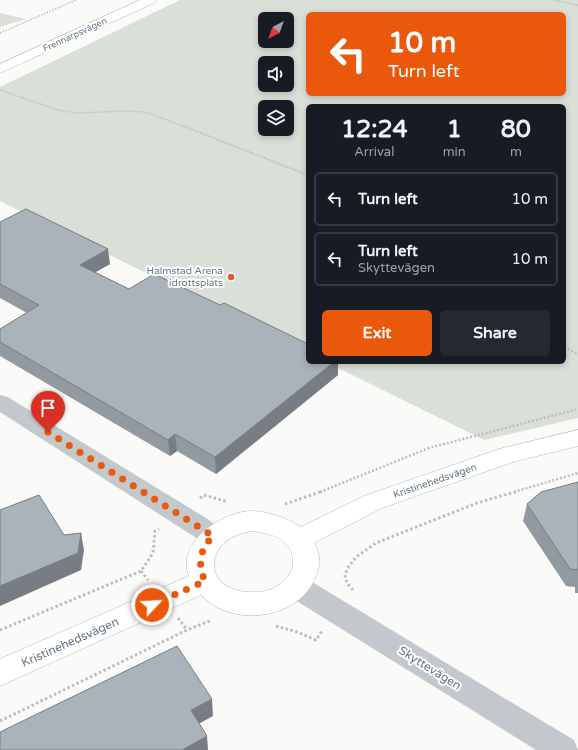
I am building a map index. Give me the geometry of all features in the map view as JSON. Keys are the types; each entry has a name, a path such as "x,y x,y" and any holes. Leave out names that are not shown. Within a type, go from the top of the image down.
{"street":[{"name":"Frennarpsvägen","path":"0,69 150,0"},
{"path":"0,402 213,536"},
{"name":"Kristinehedsvägen","path":"298,539 373,502 508,455 578,438"},
{"path":"254,522 268,523 282,527 298,539 306,554 307,567 305,575 297,587 274,601 259,604 244,604 230,601 218,595 205,581 200,570 200,558 205,546 213,536 232,526 254,522"},
{"name":"Kristinehedsvägen","path":"0,673 205,581"},
{"name":"Skyttevägen","path":"297,587 563,750"}],"path":[{"path":"0,33 76,0"},
{"path":"553,0 578,5"},
{"path":"0,90 55,110 81,112 120,110 146,112 306,174"},
{"path":"566,348 578,354"}],"shaded area":[{"name":"Halmstad Arena idrottsplats","path":"180,0 578,0 578,418 484,440 330,364 566,364 566,104 306,104 306,352 0,201 0,87"},
{"path":"0,13 26,19 0,27"}],"building":[{"path":"26,209 108,249 80,265 129,289 154,274 220,305 224,303 306,343 306,364 331,364 215,457 175,434 168,440 0,342 0,329 39,305 0,284 0,222"},
{"path":"578,482 578,570 570,569 527,504 541,492"},
{"path":"39,495 64,535 81,533 78,553 0,586 0,510"},
{"path":"177,646 212,699 191,710 207,736 182,750 0,750 0,732"}],"place":[{"name":"Halmstad Arena idrottsplats","path":"231,277"}],"route":[{"path":"48,432 213,536 205,546 200,558 200,570 205,581 152,605"}]}
